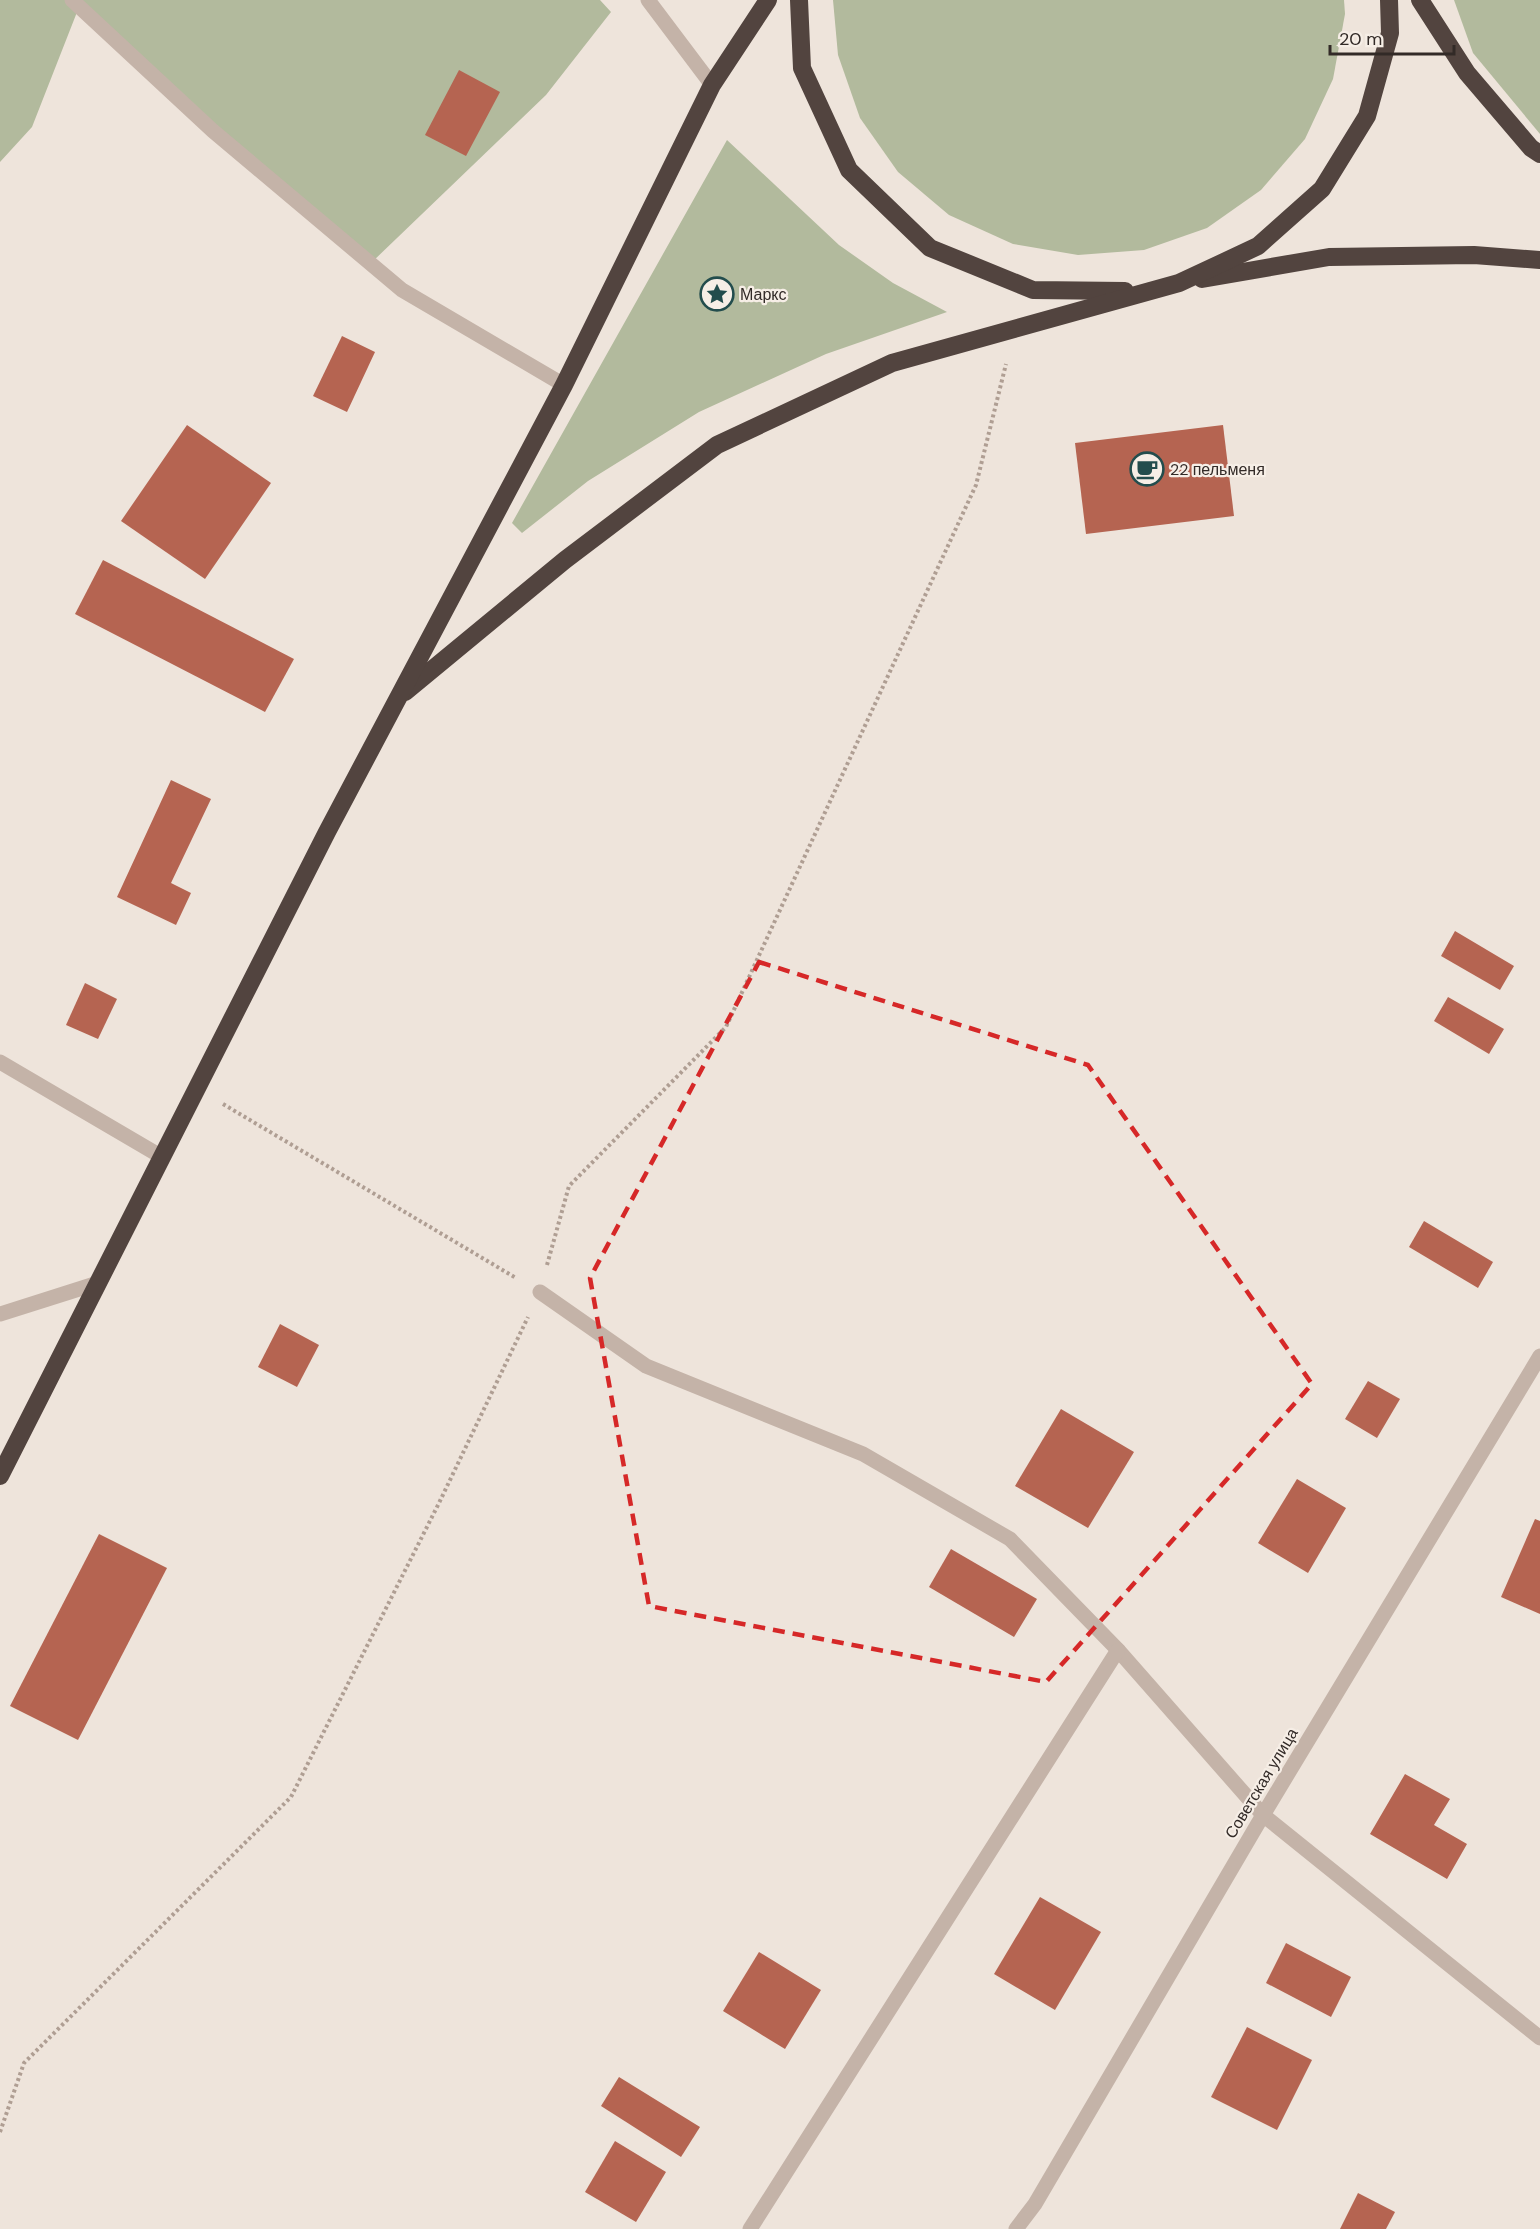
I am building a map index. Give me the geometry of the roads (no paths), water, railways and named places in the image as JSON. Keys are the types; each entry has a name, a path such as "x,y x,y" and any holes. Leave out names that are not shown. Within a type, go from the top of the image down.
{"highway":[{"path":"0,1476 327,832 564,386 712,86 768,0"},
{"path":"799,0 802,68 849,170 930,248 1033,290 1145,291"},
{"path":"1179,283 1257,246 1322,189 1367,116 1389,33 1389,0"},
{"path":"1420,0 1467,73 1531,147 1540,154"},
{"path":"398,698 565,560 717,445 892,363 1145,291 1329,257 1474,255 1540,260"}],"street":[{"path":"72,0 213,131 402,290 564,386"},
{"path":"648,0 712,86"},
{"path":"0,1062 162,1156"},
{"path":"0,1314 98,1283"},
{"path":"540,1292 646,1365 863,1454 1010,1539 1118,1650 1263,1815 1540,2038"},
{"name":"Советская улица","path":"1016,2229 1035,2204 1263,1815 1540,1356"},
{"path":"750,2229 1118,1650"}],"place":[{"name":"Маркс","path":"717,294"},
{"name":"22 пельменя","path":"1147,469"}]}
